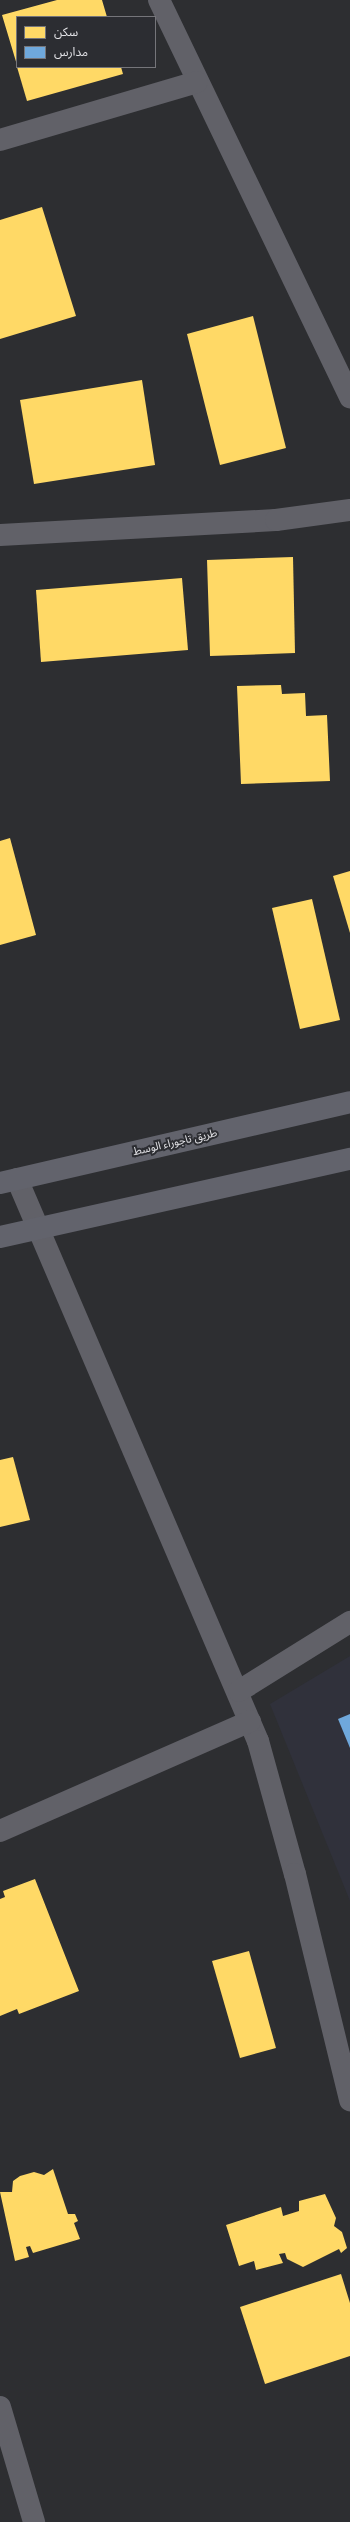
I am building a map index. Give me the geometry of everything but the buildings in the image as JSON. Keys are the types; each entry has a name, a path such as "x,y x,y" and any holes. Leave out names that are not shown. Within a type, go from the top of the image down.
{"main road":[{"name":"طريق تاجوراء الوسط","path":"8,1181 350,1102"},
{"path":"0,1237 350,1159"}],"street":[{"path":"159,0 197,82 350,397"},
{"path":"0,140 197,82"},
{"path":"0,535 276,520 350,510"},
{"path":"8,1181 36,1229 239,1692 250,1721 276,1801 350,2100"},
{"path":"239,1692 350,1622"},
{"path":"0,1830 250,1721"},
{"path":"0,2407 34,2522"}],"shaded area":[{"path":"350,1656 350,1901 270,1704"}]}
